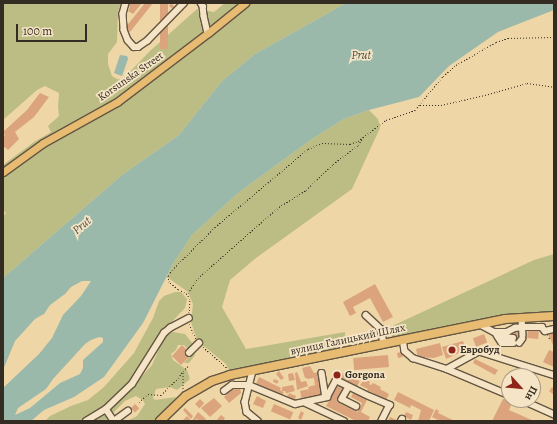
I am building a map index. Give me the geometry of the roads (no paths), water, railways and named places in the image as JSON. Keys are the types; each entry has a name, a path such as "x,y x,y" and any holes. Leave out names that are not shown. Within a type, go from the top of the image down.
{"highway":[{"name":"вулиця Галицький Шлях","path":"160,421 186,396 212,381 230,376 478,324 522,317 554,316"}],"main road":[{"name":"Korsunska Street","path":"3,172 43,143 117,102 208,33 244,3"}],"street":[{"path":"126,3 122,14 124,30 134,47 147,41 184,3"},
{"path":"201,3 203,6 208,33"},
{"path":"366,315 381,329 384,343"},
{"path":"478,324 503,337 518,340 523,327 522,317"},
{"path":"86,421 106,409 132,384 164,333 170,328 189,318"},
{"path":"495,332 506,332 515,328 523,327 542,327 545,331 554,329"},
{"path":"403,339 406,351 414,358 447,369 501,392"},
{"path":"190,352 199,343"},
{"path":"447,369 478,352 481,352 554,375"},
{"path":"253,371 249,385 246,407 247,412 258,421"},
{"path":"322,373 326,397"},
{"path":"224,391 232,385 249,385 290,404 326,397 336,380 390,405 382,421"},
{"path":"349,386 342,399 356,406"},
{"path":"306,402 344,421"},
{"path":"540,408 554,414"},
{"path":"106,409 114,421 128,411"}],"water":[{"name":"Prut","path":"346,3 554,3 554,10 498,32 449,66 419,97 369,110 344,119 312,139 238,193 192,235 174,262 143,323 104,377 74,397 44,410 31,421 3,421 3,388 39,354 52,338 63,315 81,296 91,281 82,281 71,287 65,294 50,305 44,314 35,319 15,341 3,370 3,278 122,175 179,135 222,81 255,54","holes":["99,337 103,338 103,342 83,360 83,368 80,374 60,383 30,408 15,415 18,408 46,389 53,379 85,344"]},
{"path":"120,55 127,56 128,59 122,76 114,73"}],"place":[{"name":"Евробуд","path":"452,350"},
{"name":"Gorgona","path":"337,375"}]}
